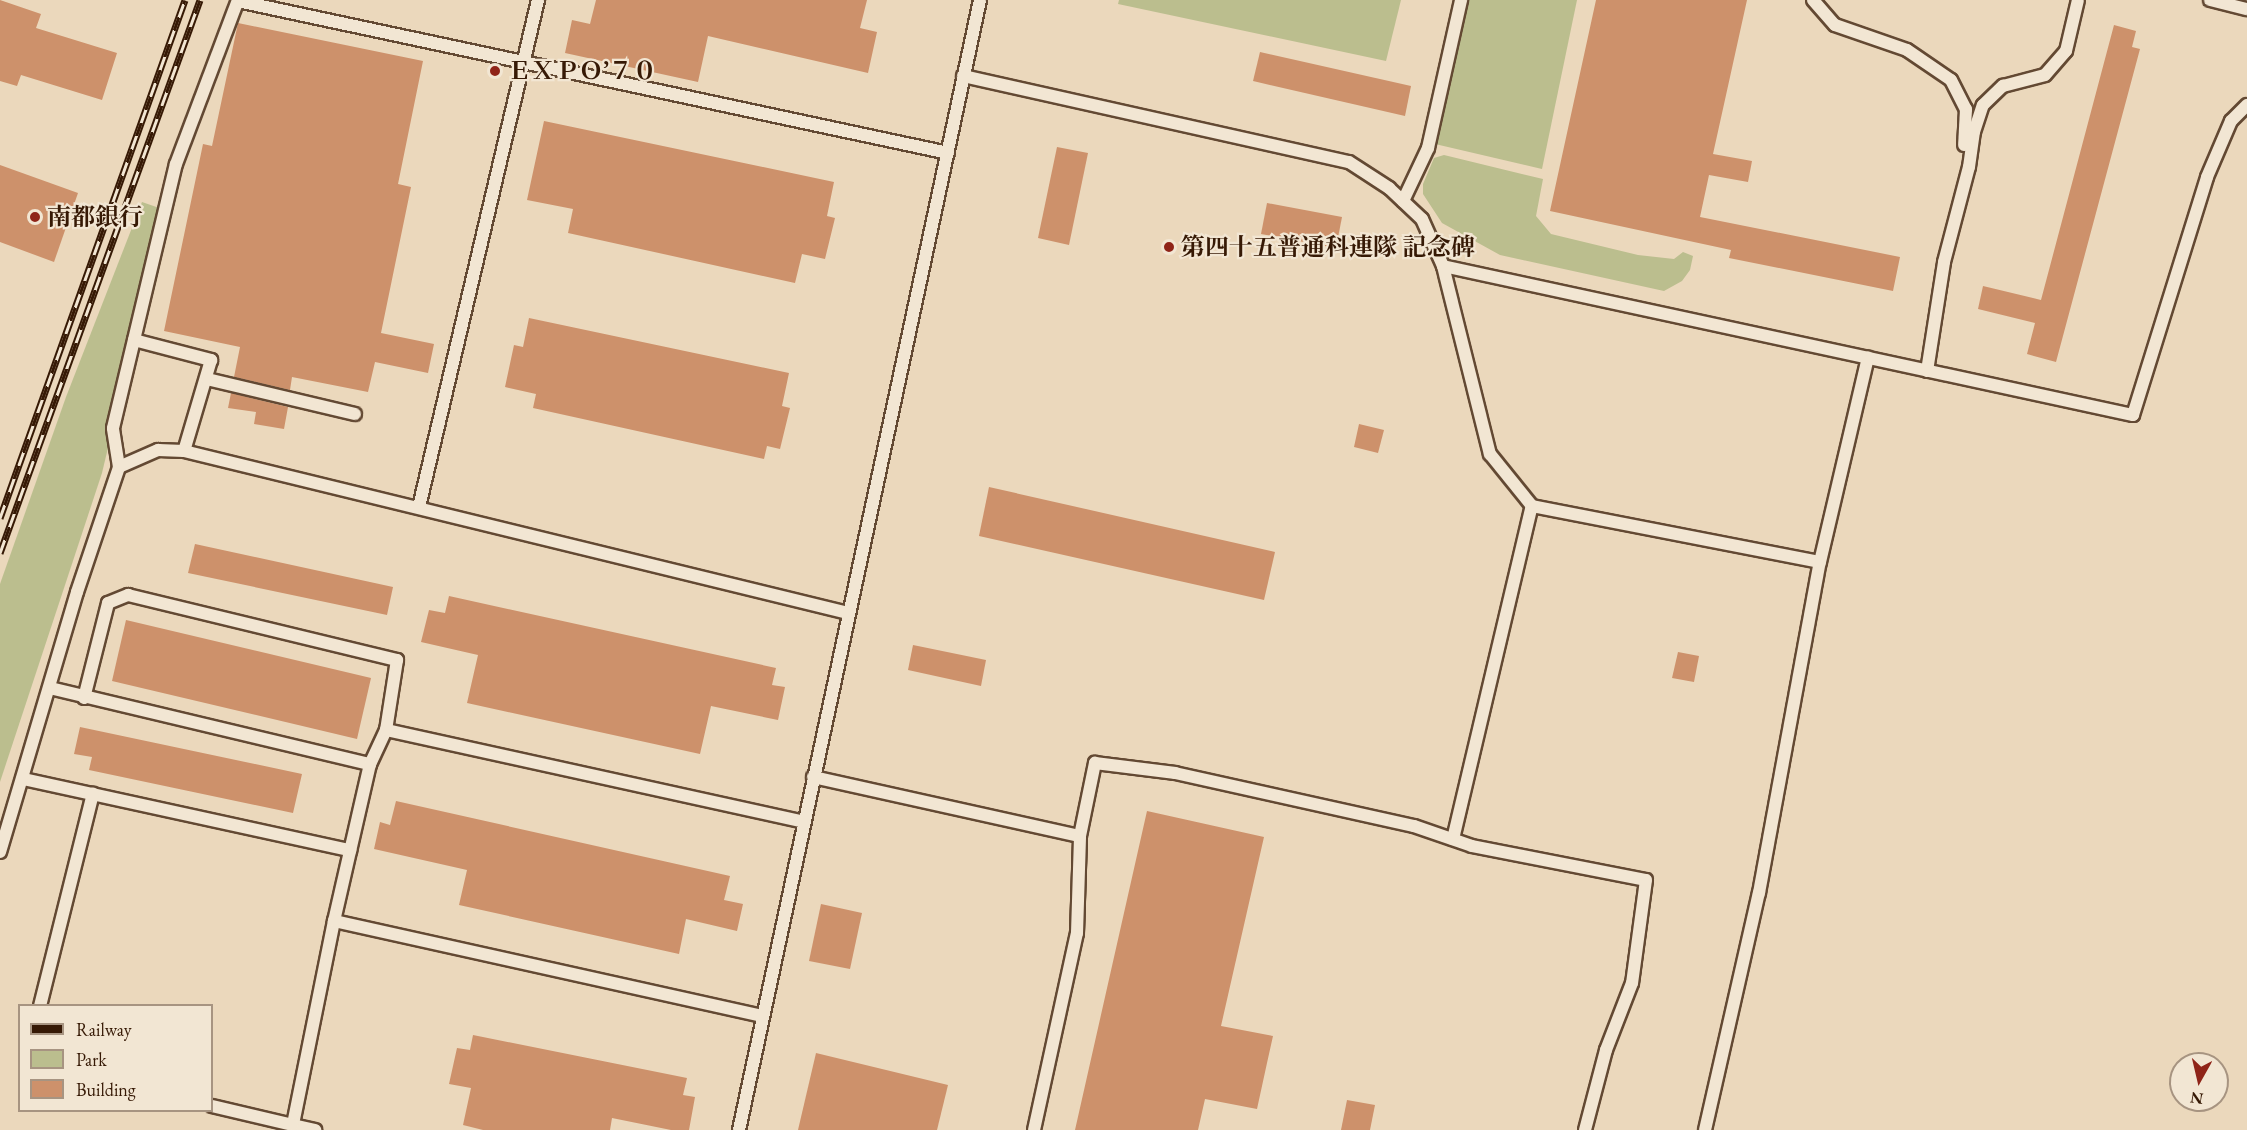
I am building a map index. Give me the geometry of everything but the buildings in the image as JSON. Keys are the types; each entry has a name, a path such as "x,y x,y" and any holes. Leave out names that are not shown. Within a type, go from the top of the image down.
{"lane":[{"path":"0,852 51,688 77,592 119,467 113,428 176,164 238,0 948,153"},
{"path":"419,507 538,0"},
{"path":"739,1130 981,0"},
{"path":"1403,201 1428,148 1461,0"},
{"path":"1813,0 1835,25 1907,50 1951,80 1966,109 1966,136 1927,370"},
{"path":"1944,262 1969,167 1974,132 1983,105 2003,86 2045,75 2066,51 2078,0"},
{"path":"2210,0 2247,9"},
{"path":"963,76 1349,162 1389,188 1422,219 1443,266 1490,454 1532,506 1820,562"},
{"path":"1443,266 2133,415 2207,177 2231,121 2247,105"},
{"path":"134,340 211,360 184,451"},
{"path":"1705,1130 1759,893 1820,562 1868,358"},
{"path":"207,379 355,414"},
{"path":"119,467 158,450 184,451 848,613"},
{"path":"1453,839 1532,506"},
{"path":"84,698 108,603 128,595 397,660 386,730 370,764 334,921 293,1125"},
{"path":"51,688 84,698 370,764"},
{"path":"386,730 804,822"},
{"path":"1034,1130 1077,933 1080,836 1095,763 1175,773 1414,826 1472,846 1646,880 1632,982 1606,1050 1585,1130"},
{"path":"813,777 1080,836"},
{"path":"23,778 350,850"},
{"path":"40,1004 93,794"},
{"path":"334,921 763,1016"},
{"path":"213,1106 315,1130"}],"green space":[{"path":"1119,0 1401,0 1386,61 1118,4"},
{"path":"1468,0 1577,0 1542,169 1435,144"},
{"path":"1444,155 1543,179 1536,216 1551,234 1638,255 1674,259 1683,252 1693,256 1690,270 1682,281 1664,291 1500,255 1442,223 1423,194 1423,184 1434,158"},
{"path":"142,202 165,210 102,473 0,782 0,584 66,397"}],"railway":[{"path":"0,518 185,0"},
{"path":"0,553 200,0"}],"place":[{"name":"ＥＸＰＯ’７０","path":"495,71"},
{"name":"南都銀行","path":"35,217"},
{"name":"第四十五普通科連隊 記念碑","path":"1169,247"}]}
